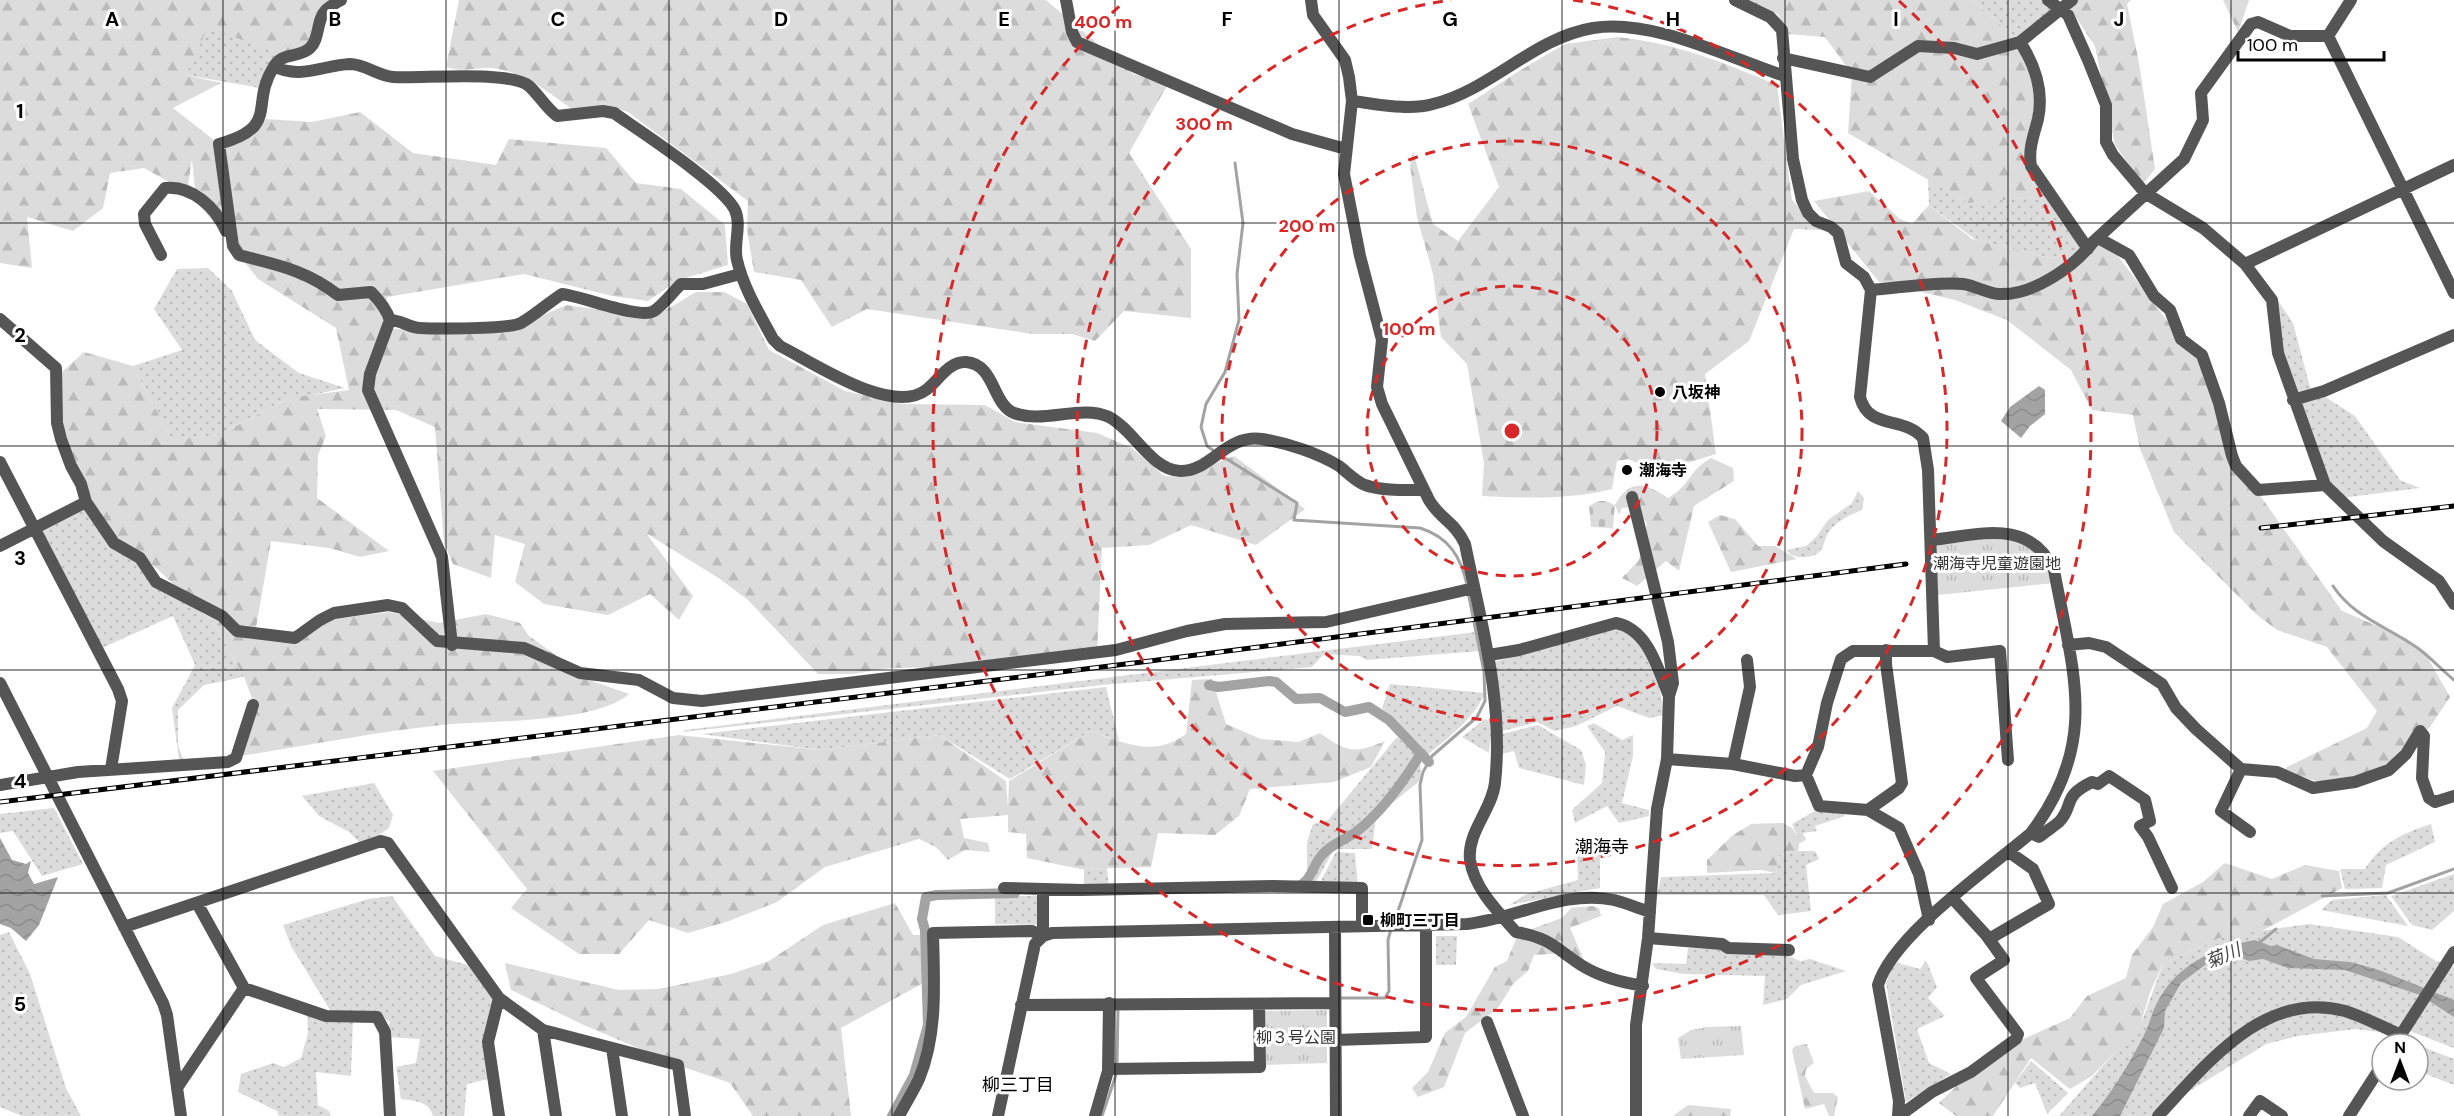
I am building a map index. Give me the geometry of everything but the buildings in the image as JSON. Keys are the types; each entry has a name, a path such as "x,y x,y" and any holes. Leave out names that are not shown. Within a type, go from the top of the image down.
{"street":[{"path":"233,246 219,144 244,137 256,128 274,66 281,58 303,54 313,45 320,19 326,10 341,0"},
{"path":"1066,0 1072,32 1077,42 1292,134 1346,149"},
{"path":"1311,0 1313,15 1345,60 1352,101 1344,174 1360,255 1382,340 1377,387 1382,404 1436,512 1458,528 1465,544 1489,655 1496,696 1495,783 1492,799 1472,841 1470,858 1474,878 1516,932 1539,936 1583,966 1607,977 1643,986"},
{"path":"1735,0 1770,17 1784,36 1783,58 1793,159 1802,200 1808,213 1816,221 1831,227 1838,233 1846,263 1864,277 1871,290 1860,397 1863,408 1870,417 1911,429 1923,438 1928,470 1934,651"},
{"path":"2048,0 2062,8 2068,15 2106,105 2108,148 2145,193 2204,228 2245,264 2272,300 2278,353 2325,485 2383,541 2439,581 2454,604"},
{"path":"1783,58 1870,77 1918,46 1954,48 1977,54 2020,42 2072,0"},
{"path":"2328,36 2351,0"},
{"path":"1871,290 1963,284 1998,294 2017,293 2059,274 2184,159 2203,120 2202,93 2251,24 2258,22 2290,36 2328,36"},
{"path":"1352,101 1406,107 1432,105 1461,95 1561,36 1594,28 1633,28 1658,32 1785,76"},
{"path":"2328,36 2454,293"},
{"path":"2020,42 2038,76 2038,117 2029,155 2031,166 2088,249"},
{"path":"274,66 282,70 303,72 357,65 391,77 448,75 508,80 528,85 557,116 603,111 614,114 679,159 730,201 738,221 736,257 740,274 773,339 780,346 854,385 902,398 916,396 952,366 966,362 990,377 1002,402 1012,412 1030,416 1092,414 1108,417 1122,426 1165,467 1179,471 1193,470 1234,442 1262,439 1320,456 1365,485 1424,490"},
{"path":"2245,264 2454,165"},
{"path":"161,255 145,224 144,214 165,188 177,187 206,202 220,217 239,255 297,270 317,279 338,295 371,292 380,301 390,320 370,374 368,390 442,557 452,645"},
{"path":"2098,238 2129,255 2154,296 2170,310 2181,339 2202,355 2219,403 2236,466 2258,490 2325,485"},
{"path":"390,320 400,320 417,328 481,326 492,329 519,325 562,294 579,296 642,315 652,312 681,284 703,284 740,274"},
{"path":"0,320 56,368 57,423 86,502 114,543 140,558 156,582 222,616 237,631 295,638 334,613 388,605 402,608 437,641 452,645 524,648 580,673 639,680 673,698 702,701 1116,650 1187,631 1225,624 1326,622 1474,588"},
{"path":"2293,400 2324,392 2454,335"},
{"path":"0,462 118,689 122,701 111,769"},
{"path":"1632,497 1668,642 1673,683 1669,696 1667,759 1657,809 1648,938 1635,1047 1636,1116"},
{"path":"0,546 86,502"},
{"path":"1899,1116 1899,1101 1878,985 1890,959 1929,920 2031,833 2056,796 2075,735 2077,712 2068,645 2054,570 2050,560 2033,541 2019,534 2003,533 1931,540"},
{"path":"1489,655 1519,650 1616,623 1628,625 1644,640 1669,696"},
{"path":"2068,645 2089,643 2106,647 2162,684 2176,708 2241,769 2277,772 2313,788 2355,782 2389,770 2406,754 2420,731 2424,736 2422,778 2429,798 2435,802 2454,796"},
{"path":"1868,810 1899,788 1902,783 1886,650"},
{"path":"1929,920 1919,874 1899,828 1868,810 1846,806 1819,806 1806,774 1818,747 1827,703 1841,658 1853,651 1934,651 1947,657 2000,651 2008,760"},
{"path":"1733,764 1750,687 1747,660"},
{"path":"0,683 167,1015 181,1116"},
{"path":"0,785 111,769 228,762 236,758 253,705"},
{"path":"1667,759 1733,764 1795,776 1806,774"},
{"path":"2241,769 2221,811 2250,832"},
{"path":"2031,833 2039,837 2060,820 2071,795 2081,787 2092,782 2098,784 2109,776 2145,800 2150,821 2140,826 2148,837 2172,888"},
{"path":"124,927 381,841 388,843 499,998 543,1029 678,1065 686,1116"},
{"path":"1989,939 2049,904 2033,868 2009,852"},
{"path":"1004,888 1043,890 1272,886 1362,888 1362,926"},
{"path":"1043,890 1043,936"},
{"path":"998,1116 1035,944 1043,936 1052,933 1476,923 1567,900 1594,898 1614,900 1650,912"},
{"path":"1899,1116 1932,1092 1971,1072 2016,1039 2018,1034 1976,978 2004,960 1989,939 1953,899"},
{"path":"196,903 244,988 326,1016 377,1017 385,1032 390,1116"},
{"path":"1335,1040 1426,1037 1426,925"},
{"path":"1335,927 1336,1116"},
{"path":"899,1116 919,1079 931,1041 934,1011 933,933 1032,931 1043,936"},
{"path":"1648,938 1722,944 1728,948 1789,950"},
{"path":"2402,1032 2454,952"},
{"path":"177,1088 244,988"},
{"path":"499,998 488,1042 499,1116"},
{"path":"1095,1116 1108,1069 1109,1003"},
{"path":"1021,1005 1334,1003"},
{"path":"1108,1069 1260,1067 1259,1005"},
{"path":"2158,1116 2212,1059 2265,1018 2289,1011 2321,1008 2345,1011 2389,1032"},
{"path":"1487,1022 1523,1116"},
{"path":"543,1029 556,1116"},
{"path":"612,1048 622,1116"},
{"path":"2349,1116 2370,1084"},
{"path":"2249,1116 2260,1101 2282,1116"}],"green space":[{"path":"0,0 341,0 326,10 314,41 303,48 276,53 208,27 186,75 221,83 173,108 219,144 266,119 312,122 360,112 413,153 496,165 509,139 606,148 636,183 681,189 725,225 728,265 679,280 648,301 612,296 524,274 387,297 383,329 510,330 566,305 654,317 696,292 724,292 747,304 769,350 845,391 903,404 985,405 1015,422 1097,433 1132,448 1164,476 1181,477 1234,456 1305,509 1256,545 1191,525 1149,545 1102,548 1097,653 983,667 889,668 853,674 818,674 748,600 720,579 646,533 693,596 679,620 650,594 608,615 544,604 515,582 525,544 495,535 491,578 453,564 444,543 435,427 396,410 317,409 326,436 318,455 317,498 389,551 360,557 329,548 271,541 256,628 295,638 332,619 389,612 439,623 486,614 520,623 529,636 592,681 629,694 613,704 567,716 417,728 239,756 256,709 244,677 212,620 142,555 117,537 96,509 59,423 61,376 63,371 84,352 133,366 172,440 219,435 289,398 349,390 336,328 258,279 196,200 192,159 187,192 144,168 110,173 103,208 73,231 27,217 32,268 0,263"},
{"path":"206,0 336,0 281,58 266,89 186,75"},
{"path":"459,0 1046,0 1133,74 1169,82 1129,153 1191,249 1191,318 1124,311 1095,341 1072,334 1033,334 867,309 832,327 801,280 754,272 747,230 748,201 628,112 606,105 573,110 535,83 514,73 491,68 463,70 446,67"},
{"path":"1743,0 1973,0 2020,42 2038,91 2029,166 2036,197 1968,203 1848,133 1852,74 1825,37 1788,34 1778,14"},
{"path":"1973,0 2043,0 2054,9 2020,42"},
{"path":"2077,0 2131,0 2127,4 2139,63 2155,169 2143,184 2115,145 2095,46 2069,7"},
{"path":"2223,0 2249,0 2238,33 2238,32"},
{"path":"1618,37 1681,49 1777,85 1792,200 1821,230 1794,229 1749,341 1705,374 1716,454 1658,472 1628,459 1617,461 1612,489 1596,493 1547,497 1482,496 1484,463 1467,364 1441,337 1433,274 1417,217 1410,165 1413,151 1433,224 1458,241 1499,187 1468,104 1565,44"},
{"path":"2031,166 2088,249 2050,258 1976,240 1929,205 1928,179 1968,203 2035,197"},
{"path":"1869,191 1900,219 1912,224 1929,205 1972,239 2050,258 2108,243 2181,339 2204,360 2232,456 2342,611 2406,638 2426,655 2450,697 2430,727 2404,755 2383,767 2327,785 2284,771 2287,767 2367,728 2377,711 2327,647 2277,630 2257,615 2174,532 2140,449 2133,415 2092,410 2071,370 2007,320 1955,300 1879,282 1814,201"},
{"path":"208,268 232,291 255,340 299,373 345,388 283,401 219,435 172,440 133,366 182,350 154,309 177,269"},
{"path":"2275,296 2293,323 2310,387 2355,416 2400,480 2420,488 2341,498 2325,485 2278,353"},
{"path":"1711,458 1733,468 1734,481 1694,506 1679,571 1666,561 1637,586 1622,578 1639,560 1647,523 1632,507 1622,508 1619,515 1615,505 1620,497 1632,487 1645,486 1668,498 1681,489 1698,468"},
{"path":"1858,491 1864,498 1862,510 1843,519 1833,527 1817,554 1798,557 1786,550 1806,546 1816,537 1828,520 1852,503"},
{"path":"1598,501 1606,501 1615,505 1613,528 1591,527 1589,506"},
{"path":"84,507 110,546 136,562 212,620 244,677 204,685 178,710 178,745 183,759 179,759 172,708 195,665 173,616 102,648 41,529"},
{"path":"1720,515 1735,519 1758,546 1775,546 1797,559 1731,572 1708,522"},
{"name":"潮海寺児童遊園地","path":"2002,536 2021,541 2035,551 2046,565 2054,583 1938,595 1935,544"},
{"path":"1621,627 1641,644 1653,665 1664,715 1649,718 1617,706 1576,726 1554,731 1538,722 1502,731 1494,662 1594,631"},
{"path":"1476,632 1480,651 1367,660 1359,656 1324,654 1312,667 1102,685 683,732 685,730"},
{"path":"1212,679 1226,724 1261,739 1298,742 1320,733 1338,745 1351,749 1366,748 1385,741 1371,767 1334,782 1250,789 1239,816 1215,835 1158,833 1151,867 1080,869 1027,858 1026,834 1008,832 1008,815 960,819 964,838 988,843 990,852 965,850 948,860 936,847 919,839 825,867 777,902 729,921 688,933 649,920 619,954 579,954 511,908 527,889 433,771 679,735 820,750 939,735 1006,781 1008,808 1009,781 1091,731 1127,744 1150,747 1174,741 1186,734 1192,680"},
{"path":"1390,684 1485,693 1467,720 1426,756 1382,708"},
{"path":"1106,687 1119,741 1091,731 1010,779 939,735 820,750 701,734"},
{"path":"1485,719 1492,723 1489,753 1462,737"},
{"path":"1594,723 1622,740 1633,735 1633,756 1622,803 1649,810 1649,816 1619,823 1607,806 1575,823 1572,810 1602,783 1605,752 1587,726"},
{"path":"1538,725 1581,750 1586,765 1584,785 1519,768 1514,751 1501,754 1502,734"},
{"path":"1397,737 1420,757 1421,780 1376,816 1372,849 1334,849 1314,886 1307,886 1307,842 1313,824 1328,820"},
{"path":"374,783 393,815 389,828 364,847 349,832 319,816 302,796"},
{"path":"54,808 83,864 42,876 13,831 0,833 0,814"},
{"path":"1841,808 1845,816 1815,826 1817,831 1803,833 1806,840 1800,843 1792,824 1815,811"},
{"path":"1783,823 1792,828 1800,841 1798,851 1779,855 1776,873 1761,870 1707,873 1707,860 1733,835 1751,824"},
{"path":"2431,824 2435,842 2386,865 2382,888 2345,889 2340,869 2365,869 2378,852 2394,840"},
{"path":"1798,851 1815,851 1819,859 1806,865 1811,911 1778,915 1764,895 1657,895 1661,877 1776,873 1779,855"},
{"path":"1336,852 1355,853 1358,887 1318,886"},
{"path":"1600,852 1600,888 1509,905 1527,894 1578,880 1577,853"},
{"path":"2225,863 2272,879 2305,865 2339,871 2342,888 2260,932 2224,936 2163,964 2150,992 2140,1026 2092,1076 2070,1089 2031,1058 1993,1116 1956,1116 1939,1103 1971,1072 1999,1050 2070,1018 2087,996 2126,978 2132,955 2153,927 2163,904 2203,882"},
{"path":"1107,868 1109,887 1084,889 1084,869"},
{"path":"2454,874 2454,911 2432,930 2412,925 2391,896"},
{"path":"2386,895 2408,926 2321,910 2332,900"},
{"path":"392,896 435,956 475,967 499,998 483,1040 493,1078 467,1084 464,1116 433,1116 425,1105 401,1099 396,1067 416,1063 420,1039 385,1037 390,1022 375,1012 330,1010 291,946 283,925 368,899"},
{"path":"995,896 1040,896 1041,925 995,924"},
{"path":"895,903 913,935 927,935 929,980 841,1028 851,1116 753,1116 730,1083 678,1065 586,1026 511,990 505,963 619,990 658,989 731,974 769,961 823,925"},
{"path":"1592,906 1599,908 1601,916 1570,928 1584,960 1566,953 1534,955 1528,971 1513,984 1498,1008 1465,1033 1444,1087 1418,1097 1412,1088 1428,1072 1445,1033 1466,1017 1495,967 1507,961 1518,934 1562,918 1571,908"},
{"path":"2309,924 2398,937 2436,961 2454,967 2454,1048 2430,1039 2430,1032 2412,1032 2360,1012 2385,1032 2356,1029 2298,1036 2266,1044 2188,1092 2159,1116 2059,1116 2142,1021 2163,964 2224,936"},
{"path":"9,932 30,974 66,1088 81,1116 22,1116 0,1107 0,935"},
{"path":"1436,936 1457,936 1456,965 1436,965"},
{"path":"1688,948 1718,949 1727,953 1789,956 1800,961 1810,959 1846,971 1801,985 1787,999 1763,1005 1765,976 1684,974 1656,969 1652,963 1686,964"},
{"path":"1926,960 1937,987 1928,998 1945,1016 1917,1029 1929,1063 1951,1074 1906,1102 1886,983 1894,962 1920,969"},
{"path":"307,1010 353,1019 351,1076 316,1072 318,1105 329,1111 331,1116 279,1116 277,1111 238,1092 241,1074 273,1063 284,1067 301,1058 308,1033"},
{"name":"柳３号公園","path":"1327,1010 1327,1063 1265,1065 1265,1011"},
{"path":"1741,1026 1744,1055 1681,1059 1678,1038 1691,1030"},
{"path":"1807,1044 1814,1063 1806,1069 1805,1076 1814,1093 1833,1093 1838,1097 1834,1116 1829,1116 1824,1104 1805,1109 1792,1050 1795,1046"},
{"path":"2430,1050 2454,1059 2454,1085 2430,1076"},
{"path":"2031,1061 2068,1093 2047,1114 2035,1083 2020,1088 2015,1083"},
{"path":"1688,1105 1731,1109 1730,1116 1673,1116"}],"water":[{"path":"2039,386 2045,390 2045,414 2030,426 2021,438 2001,421 2010,407"},
{"path":"0,838 12,860 26,864 31,861 28,873 34,884 58,877 39,925 26,941 11,928 0,924"},
{"name":"菊川","path":"2255,940 2271,946 2277,945 2314,959 2350,962 2379,970 2454,1000 2454,1017 2420,995 2345,970 2288,968 2263,959 2249,961 2234,955 2205,965 2181,983 2165,1011 2164,1028 2120,1116 2092,1116 2127,1067 2146,1032 2156,1005 2174,979 2197,960 2224,948"}],"waterway":[{"path":"1217,453 1207,446 1201,427 1206,404 1225,372 1239,320 1237,274 1243,223 1235,163"},
{"path":"1222,456 1297,503 1294,520 1420,528 1430,532 1452,549 1467,585"},
{"path":"2333,586 2351,606 2408,641 2454,680"},
{"path":"1394,923 1422,840 1420,785 1423,772 1432,756 1477,717 1485,701 1484,672 1468,592"},
{"path":"1209,685 1218,687 1269,681 1276,682 1296,699 1320,698 1345,712 1369,707 1389,720 1429,762"},
{"path":"1297,887 1306,881 1326,851 1356,832 1384,806 1421,753"},
{"path":"2322,896 2388,893 2454,869"},
{"path":"892,1116 914,1075 928,1025 925,930 922,919 926,897 1015,893"},
{"path":"1339,998 1385,998 1389,991 1388,940 1391,929"},
{"path":"2259,943 2276,929"},
{"path":"1117,1066 1118,1006"},
{"path":"1102,1116 1117,1072"}],"railway":[{"path":"2261,528 2454,506"},
{"path":"0,802 1142,662 1906,564"}],"place":[{"name":"八坂神","path":"1660,392"},
{"name":"潮海寺","path":"1627,470"},
{"name":"柳町三丁目","path":"1368,920"}],"district":[{"name":"潮海寺","path":"1602,847"},
{"name":"柳三丁目","path":"1018,1085"}]}
